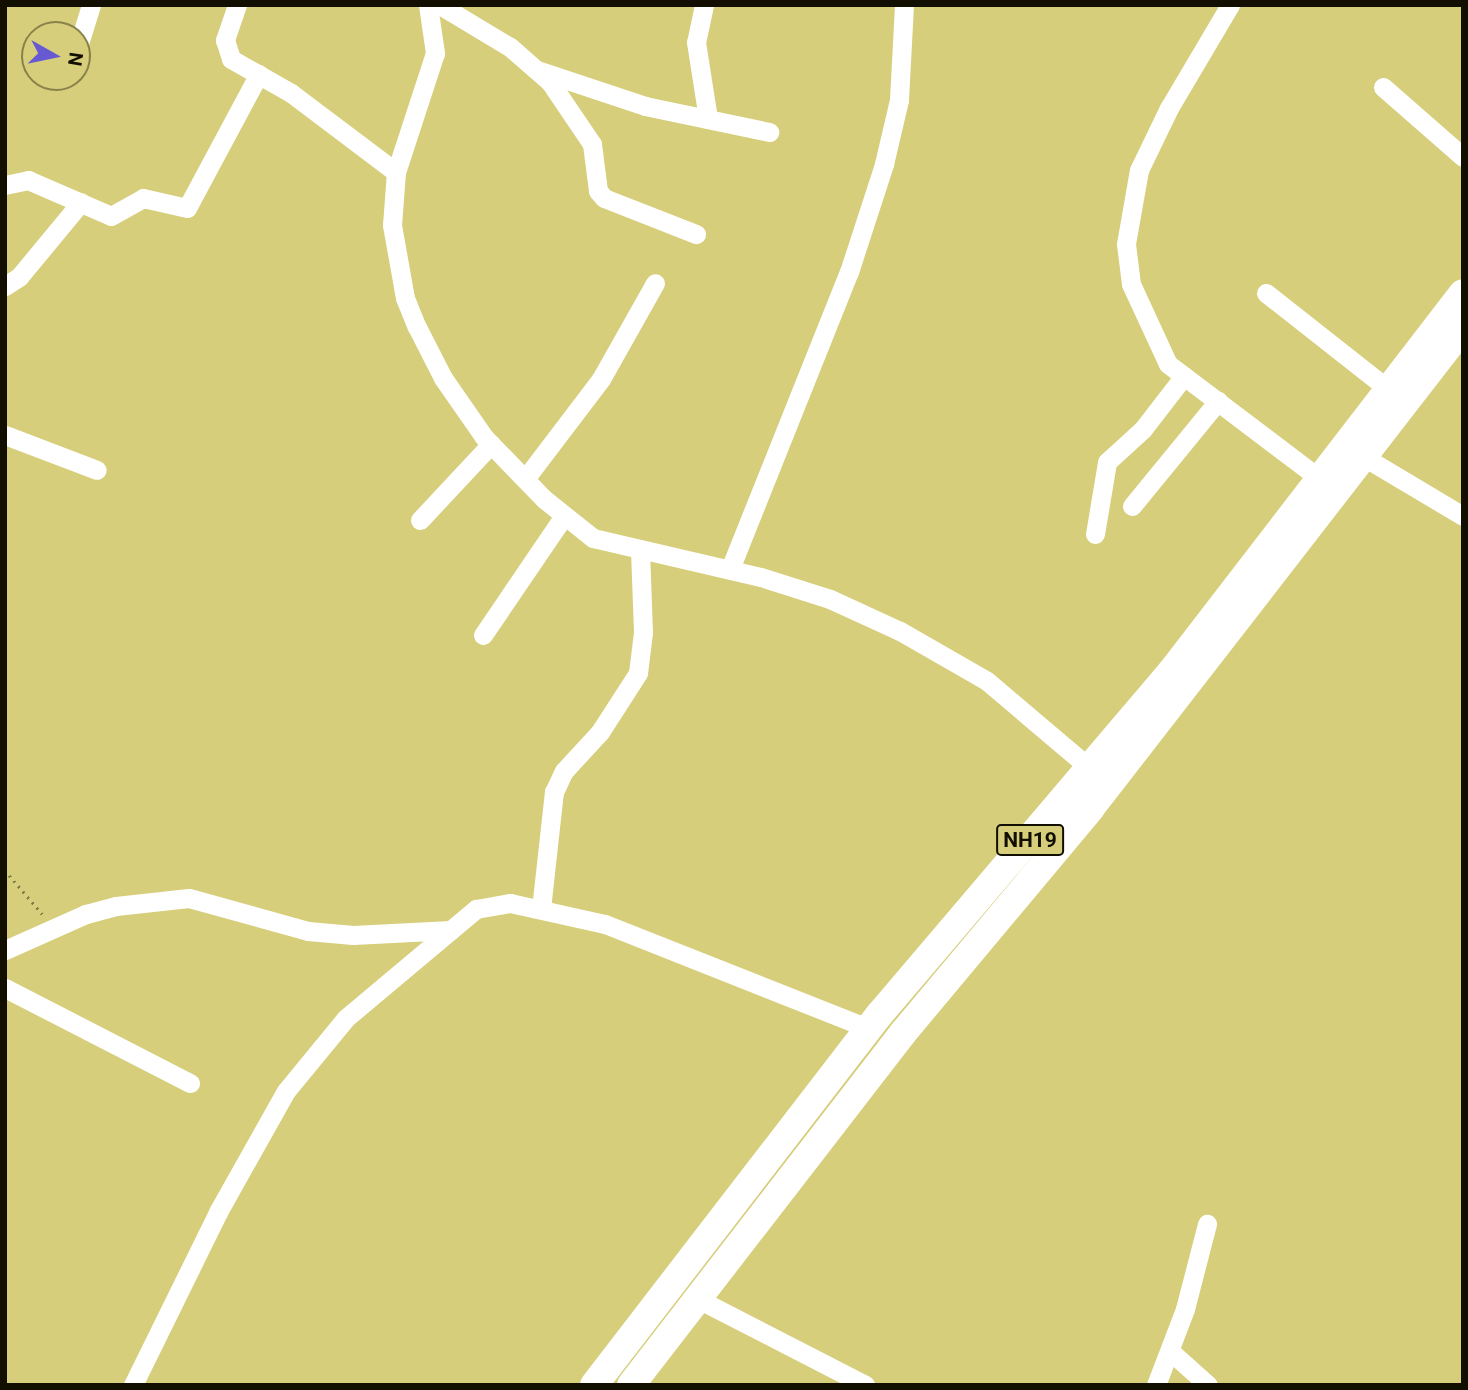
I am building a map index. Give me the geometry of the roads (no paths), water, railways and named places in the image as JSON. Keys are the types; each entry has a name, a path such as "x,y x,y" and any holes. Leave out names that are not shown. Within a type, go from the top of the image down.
{"highway":[{"name":"NH19","path":"594,1385 874,1022 1092,770 1463,293"},
{"name":"NH19","path":"631,1385 903,1033 1099,798 1463,328"},
{"path":"874,1022 903,1033"}],"street":[{"path":"237,5 225,40 227,52 302,101 396,172"},
{"path":"428,5 435,53 396,172 392,225 405,298 443,378 491,444 564,516 593,538 730,569 830,599 944,653 986,681 1092,770"},
{"path":"440,5 510,47 539,70 584,129 592,144 598,191 604,198 696,234"},
{"path":"704,5 696,42 708,119"},
{"path":"730,569 849,272 884,163 900,100 904,5"},
{"path":"1230,5 1150,144 1131,204 1126,244 1131,284 1158,351 1184,376 1319,478"},
{"path":"539,70 645,106 769,132"},
{"path":"5,185 28,180 111,216 143,198 181,208 194,203 258,74"},
{"path":"1383,87 1463,157"},
{"path":"5,286 19,277 81,202"},
{"path":"525,479 601,379 654,283"},
{"path":"1266,293 1388,389"},
{"path":"1095,534 1107,462 1143,429 1184,376"},
{"path":"1132,506 1218,401"},
{"path":"5,435 97,470"},
{"path":"419,520 491,444"},
{"path":"1364,457 1463,516"},
{"path":"483,635 564,516"},
{"path":"541,909 554,792 564,771 600,732 638,673 640,550"},
{"path":"5,950 116,906 190,898 308,930 353,935 451,930"},
{"path":"133,1385 218,1212 286,1091 346,1018 451,930 488,904 541,909 605,924 874,1022"},
{"path":"5,988 190,1083"},
{"path":"1156,1385 1170,1352 1207,1224"},
{"path":"698,1299 865,1385"},
{"path":"1170,1352 1208,1385"}]}
